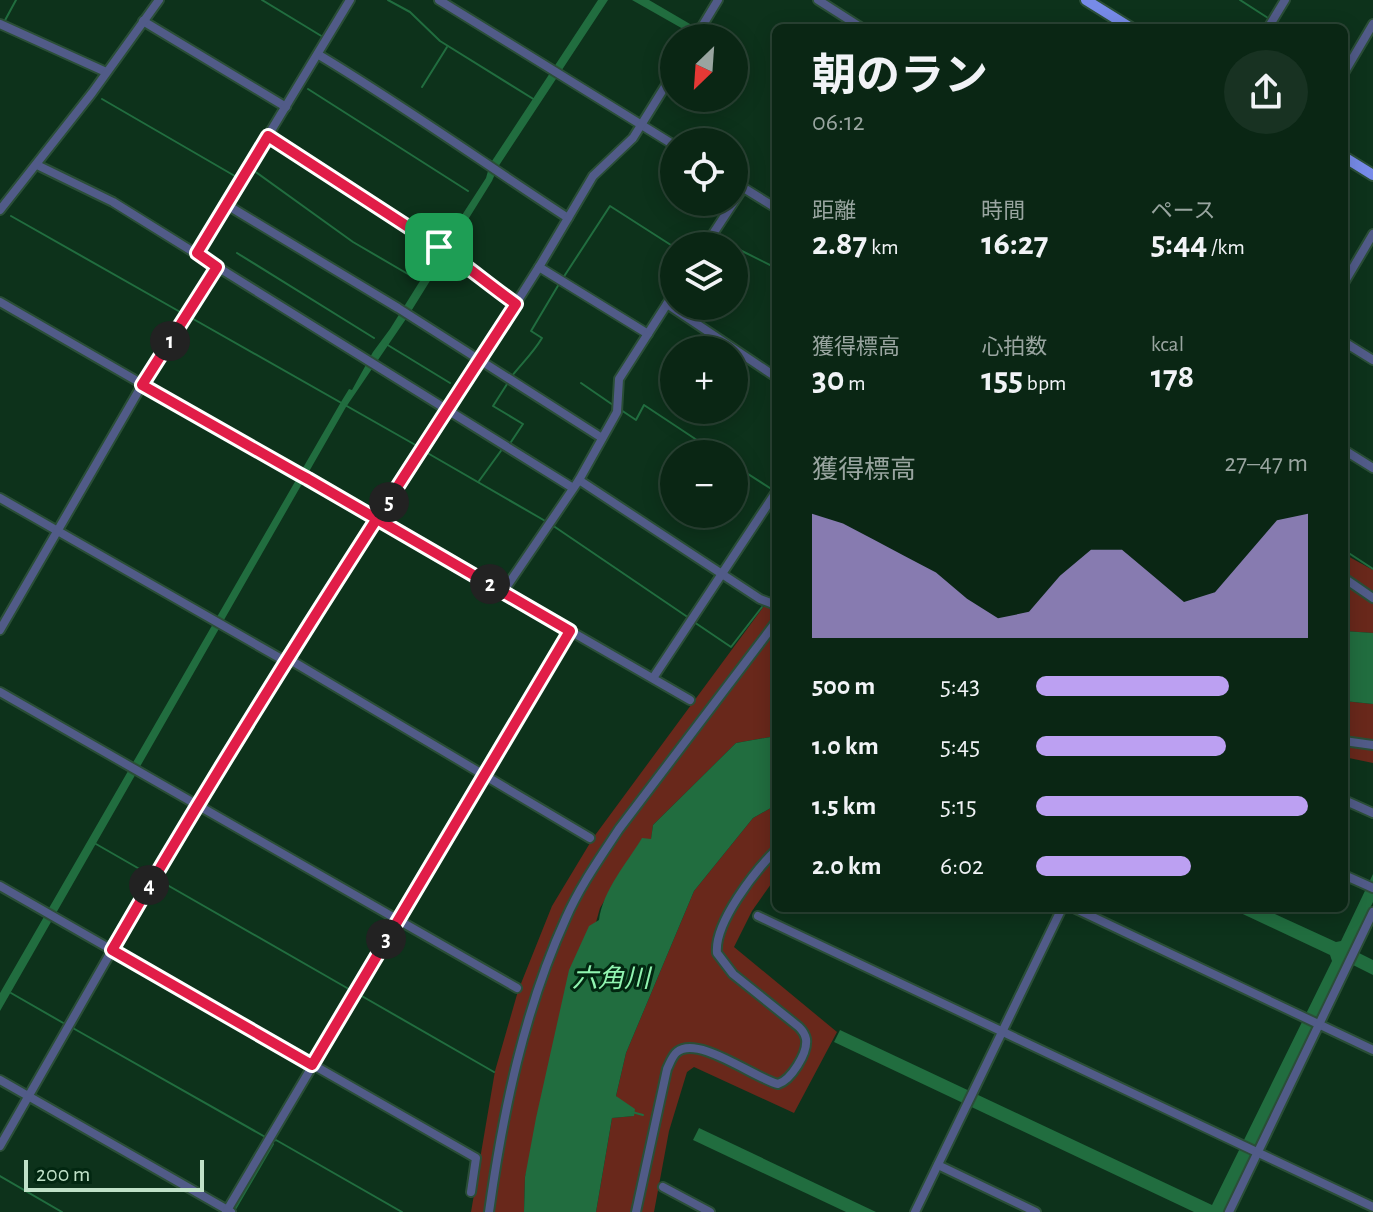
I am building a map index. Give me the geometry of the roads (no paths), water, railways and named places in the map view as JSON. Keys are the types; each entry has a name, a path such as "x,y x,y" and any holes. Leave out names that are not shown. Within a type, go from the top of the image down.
{"main road":[{"path":"1086,0 1113,23"},
{"path":"1348,159 1373,175"}],"street":[{"path":"0,210 159,0"},
{"path":"197,253 350,0"},
{"path":"439,0 660,136"},
{"path":"703,24 718,0"},
{"path":"818,0 856,24"},
{"path":"1270,24 1285,0"},
{"path":"143,21 286,107"},
{"path":"1348,66 1373,24"},
{"path":"4,26 106,72"},
{"path":"319,55 433,126 568,218"},
{"path":"0,1146 154,877 285,661 516,304 593,176 633,138 660,95"},
{"path":"268,136 439,247 516,304"},
{"path":"37,165 113,202 507,446 576,484 760,599 772,604"},
{"path":"748,191 772,206"},
{"path":"227,205 398,308 602,438"},
{"path":"1348,276 1373,234"},
{"path":"0,630 142,385 217,267"},
{"path":"539,267 648,334"},
{"path":"0,302 690,700"},
{"path":"503,592 576,484 617,412 619,379 660,315"},
{"path":"691,320 772,374"},
{"path":"1348,344 1373,360"},
{"path":"1348,452 1373,468"},
{"path":"0,498 285,661 292,661 590,838"},
{"path":"653,678 772,498"},
{"path":"1348,581 1373,598"},
{"path":"489,1212 519,1055 540,984 567,916 589,874 619,829 772,627"},
{"path":"0,1080 229,1211 397,919 570,631"},
{"path":"0,692 517,988"},
{"path":"1348,742 1373,745"},
{"path":"1348,802 1373,813"},
{"path":"636,1212 664,1082 671,1059 677,1053 689,1048 704,1050 778,1084 790,1077 805,1048 805,1035 799,1027 733,974 717,953 719,935 733,907 772,854"},
{"path":"1348,877 1372,888"},
{"path":"0,886 476,1158 471,1192"},
{"path":"915,1212 1060,912"},
{"path":"1082,912 1373,1050"},
{"path":"1229,1212 1252,1150 1313,1022 1373,912"},
{"path":"758,916 1373,1207"},
{"path":"938,1165 1036,1212"},
{"path":"663,1187 710,1212"}],"water":[{"path":"598,0 608,0 498,167 410,313 346,407 0,1011 0,993 341,402 349,389 352,390 373,352 435,262 433,260 486,178 490,164"},
{"path":"632,0 649,0 690,24 674,24"},
{"path":"1348,631 1373,633 1373,704 1348,701"},
{"name":"六角川","path":"772,737 772,807 753,818 694,891 626,1053 616,1096 635,1109 634,1116 612,1118 596,1212 524,1212 525,1177 569,970 589,926 599,920 610,887 642,838 651,839 653,825 736,743"},
{"path":"1373,874 1373,902 1348,954 1357,952 1373,960 1373,975 1351,964 1347,957 1225,1212 1194,1212 834,1042 840,1030 1212,1205 1332,961 1330,955 1239,912 1271,912 1336,942 1341,941"},
{"path":"699,1128 876,1212 846,1212 693,1140"}],"waterway":[{"path":"3,24 16,0"},
{"path":"262,0 323,37 345,0"},
{"path":"388,0 410,12 440,41 535,100"},
{"path":"1240,0 1268,18"},
{"path":"422,87 447,47"},
{"path":"308,89 468,191"},
{"path":"102,99 240,179"},
{"path":"245,182 253,170 353,242 413,277"},
{"path":"563,278 610,206 660,238"},
{"path":"11,216 182,313"},
{"path":"237,253 374,338"},
{"path":"748,254 772,266"},
{"path":"512,376 542,338 531,331 559,284"},
{"path":"188,316 419,447"},
{"path":"386,344 450,383"},
{"path":"509,381 493,406 523,424 509,445"},
{"path":"581,383 613,405"},
{"path":"621,410 636,420 644,405 697,440"},
{"path":"479,481 503,448"},
{"path":"424,451 547,522"},
{"path":"748,474 772,489"},
{"path":"552,525 689,618"},
{"path":"1348,553 1373,569"},
{"path":"694,622 731,647 762,607"},
{"path":"96,844 150,875"},
{"path":"155,878 354,992"},
{"path":"11,993 65,1024"},
{"path":"360,995 494,1072"},
{"path":"71,1027 267,1138"},
{"path":"632,1112 643,1115"},
{"path":"272,1141 276,1140 402,1212"},
{"path":"234,1211 273,1144"},
{"path":"0,1176 62,1212"}]}
